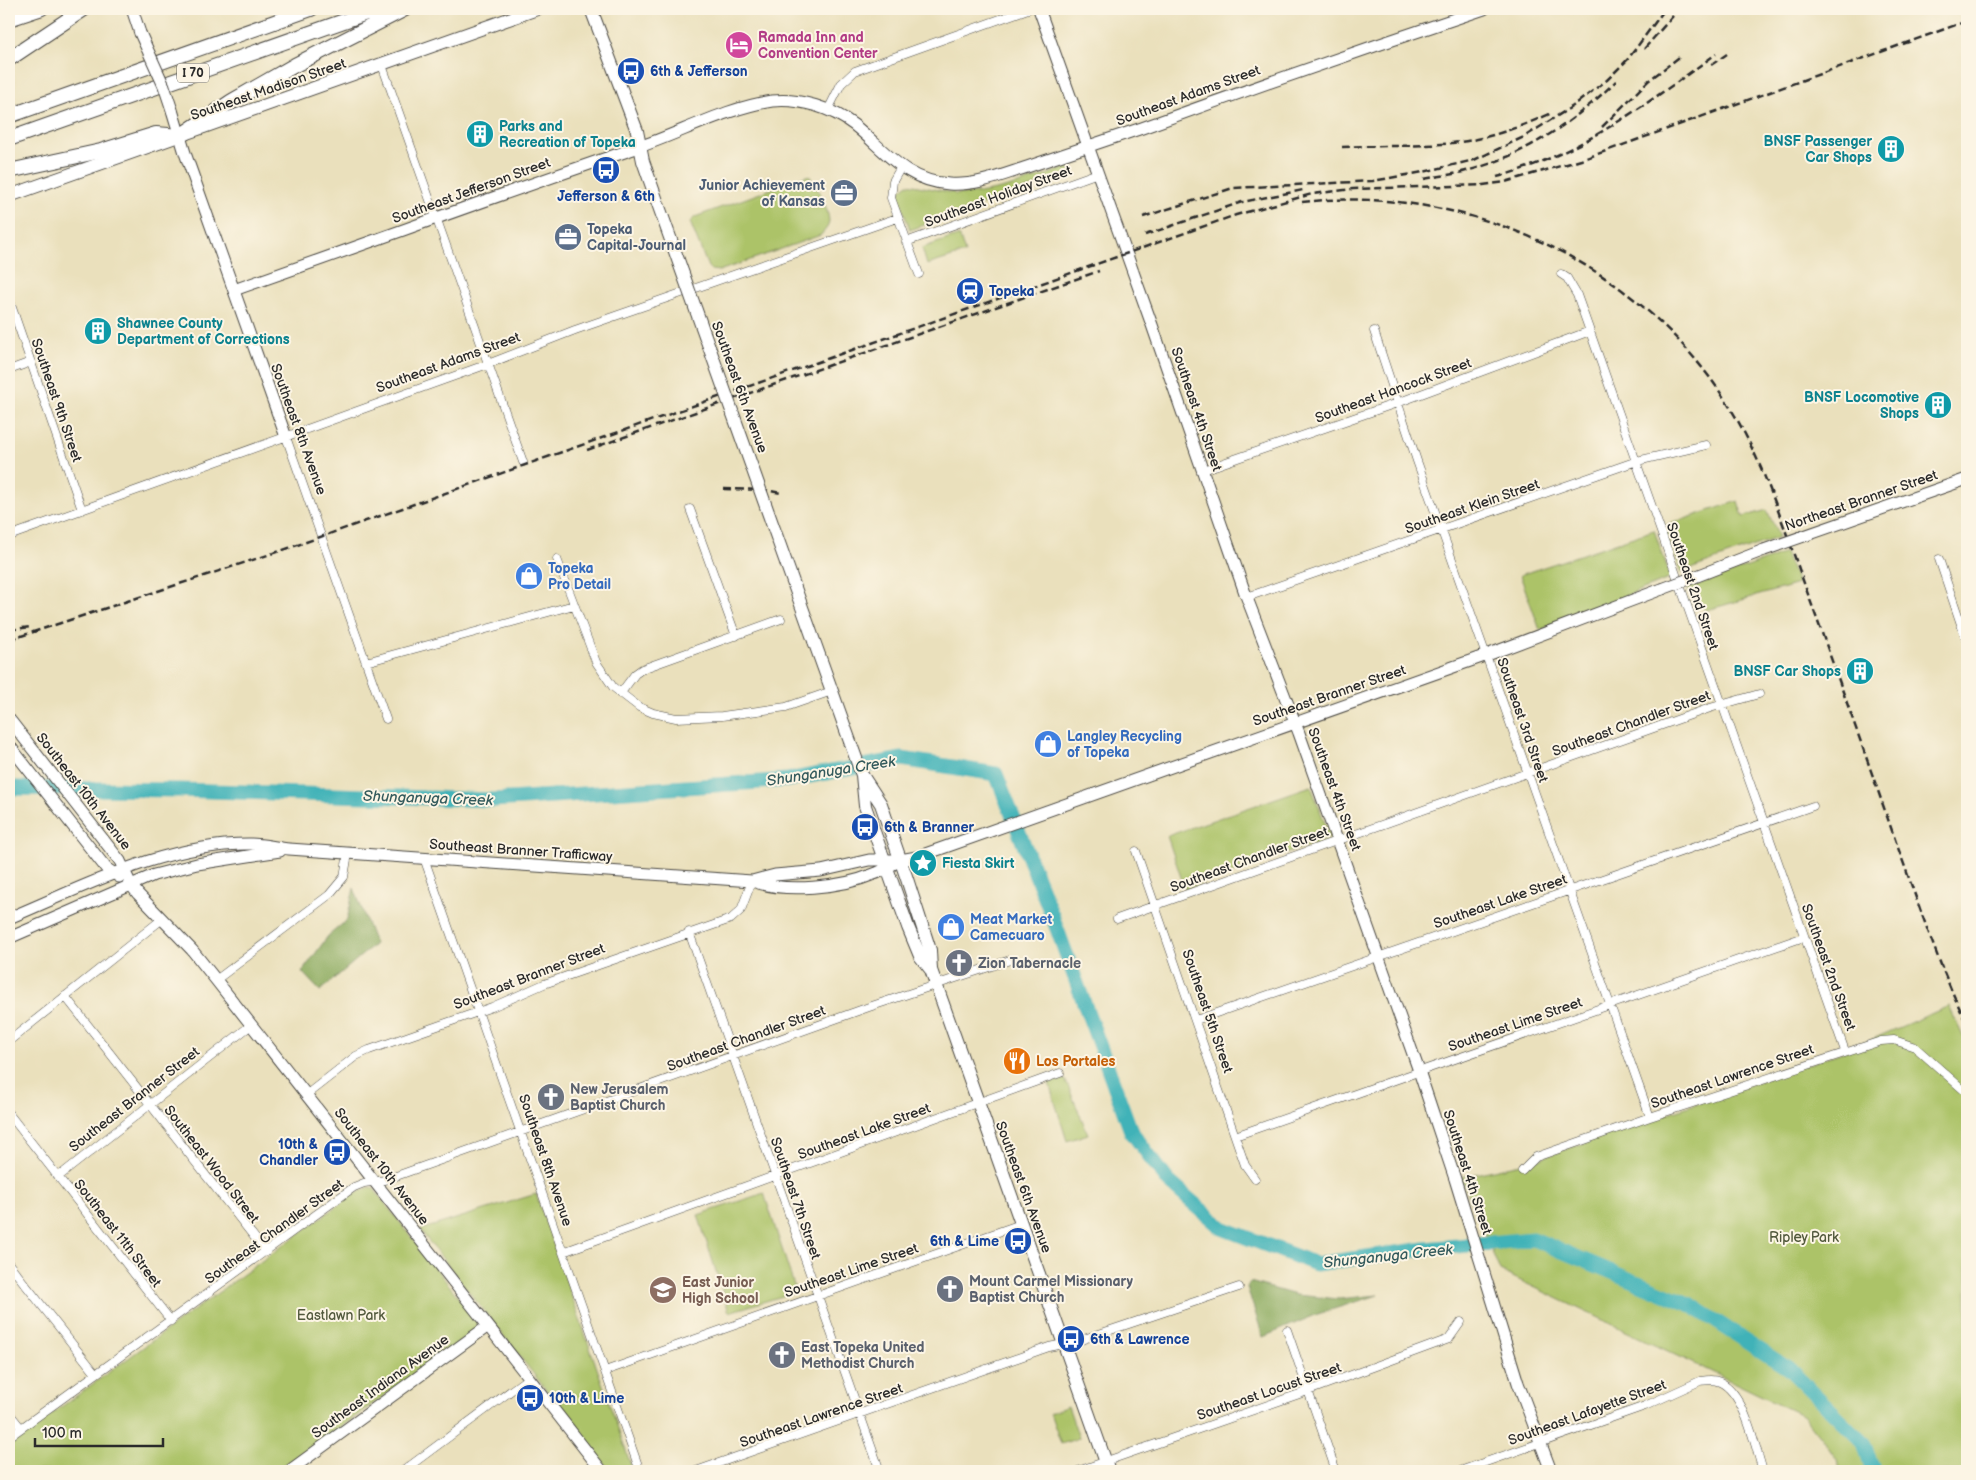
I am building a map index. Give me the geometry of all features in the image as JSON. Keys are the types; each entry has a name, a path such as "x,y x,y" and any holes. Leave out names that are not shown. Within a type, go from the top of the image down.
{"highway":[{"path":"9,59 84,9"},
{"name":"I 70","path":"9,116 311,9"},
{"name":"I 70","path":"9,139 378,9"},
{"path":"9,171 101,152 156,134 180,136 232,101 296,65 405,9"}],"main road":[{"path":"9,20 42,9"},
{"name":"Southeast 8th Avenue","path":"132,9 172,110 286,438"},
{"name":"Southeast Madison Street","path":"9,196 537,9"},
{"name":"Southeast 6th Avenue","path":"591,9 637,131 640,147 657,201 862,775 865,806 885,864 920,956 931,970"},
{"name":"Southeast 4th Street","path":"1039,9 1247,597 1338,840 1419,1071 1518,1382 1551,1471"},
{"name":"Southeast Adams Street","path":"901,167 923,178 938,182 950,184 980,182 1088,147 1286,76 1484,9"},
{"name":"Southeast Jefferson Street","path":"234,290 640,147 736,110 776,101 807,103 828,110"},
{"path":"828,110 854,125 901,167"},
{"name":"Northeast Branner Street","path":"1764,550 1967,479"},
{"name":"Southeast Branner Street","path":"752,881 775,875 821,871 869,860 885,864 916,857 1487,655 1764,550"},
{"name":"Southeast 10th Avenue","path":"9,719 120,861 120,872"},
{"name":"Southeast 10th Avenue","path":"9,745 106,868 120,872 162,920 192,950 602,1471"},
{"name":"Southeast 6th Avenue","path":"862,775 881,804 928,942 931,970 936,985 1107,1466"},
{"name":"Southeast Branner Trafficway","path":"9,918 146,861 206,847 252,844 289,849 752,881"},
{"name":"Southeast Branner Trafficway","path":"9,938 154,875 197,864 289,849"},
{"name":"Southeast Indiana Avenue","path":"289,1471 488,1326"}],"street":[{"path":"828,110 841,84 854,72 1028,9"},
{"path":"382,65 523,462"},
{"path":"901,167 891,190 891,198 919,274"},
{"name":"Southeast Holiday Street","path":"906,242 1098,173"},
{"name":"Southeast Adams Street","path":"9,536 286,438 488,364 574,330 897,218"},
{"name":"Southeast 2nd Street","path":"1561,274 1567,278 1577,295 1845,1051"},
{"name":"Southeast 9th Street","path":"9,299 82,510"},
{"name":"Southeast 3rd Street","path":"1374,331 1397,403 1650,1117"},
{"name":"Southeast Hancock Street","path":"1203,470 1397,403 1590,331"},
{"path":"9,370 31,362"},
{"name":"Southeast 8th Avenue","path":"286,438 386,719"},
{"name":"Southeast Klein Street","path":"1247,597 1637,462 1706,445"},
{"path":"690,509 736,636"},
{"path":"557,559 596,662 603,675 620,694 640,707 653,713 676,718 722,716 786,706 832,691"},
{"path":"1938,559 1964,620 1967,642"},
{"path":"366,662 574,605"},
{"path":"620,694 635,674 642,670 781,619"},
{"name":"Southeast Chandler Street","path":"1117,919 1722,704 1759,694"},
{"name":"Southeast Lake Street","path":"1196,1020 1813,806"},
{"name":"Southeast 5th Street","path":"1136,850 1245,1164 1255,1179"},
{"path":"216,980 329,895 344,877 348,853"},
{"name":"Southeast 8th Avenue","path":"424,858 640,1471"},
{"name":"Southeast Branner Street","path":"306,1095 356,1056 369,1050 478,1012 544,984 689,932 714,926 731,918 741,910 752,881"},
{"path":"9,1041 162,920"},
{"name":"Southeast 7th Street","path":"689,932 880,1471"},
{"name":"Southeast Lime Street","path":"1235,1136 1804,937"},
{"name":"Southeast Chandler Street","path":"9,1437 354,1188 364,1183 385,1180 869,1007 1010,960"},
{"name":"Southeast Wood Street","path":"65,996 266,1252"},
{"name":"Southeast Branner Street","path":"58,1177 251,1025"},
{"name":"Southeast Lawrence Street","path":"1522,1171 1536,1157 1845,1051 1881,1041 1904,1042 1920,1050 1967,1093"},
{"name":"Southeast Lake Street","path":"563,1252 1060,1073"},
{"name":"Southeast 11th Street","path":"9,1114 171,1321"},
{"name":"Southeast Lime Street","path":"605,1371 1021,1224"},
{"path":"9,1264 96,1374"},
{"name":"Southeast Lawrence Street","path":"696,1471 1050,1347 1078,1341 1239,1287"},
{"name":"Southeast Locust Street","path":"1078,1471 1107,1466 1449,1339 1461,1322"},
{"path":"1286,1330 1336,1471"},
{"path":"403,1471 528,1378"},
{"name":"Southeast Lafayette Street","path":"1460,1471 1653,1403 1700,1381 1709,1380 1721,1382 1736,1396 1742,1406 1763,1471"},
{"path":"9,1413 21,1428"}],"green space":[{"path":"1069,167 1072,173 910,230 899,198 900,190 908,184 954,193 956,195 971,194 1000,189"},
{"path":"809,175 827,210 829,221 821,235 719,271 711,270 708,267 690,222 695,217"},
{"path":"957,236 960,237 965,253 927,265 922,248"},
{"path":"1738,501 1743,517 1767,510 1779,537 1682,572 1664,526"},
{"path":"1654,530 1671,578 1540,630 1520,575"},
{"path":"1785,553 1798,584 1707,610 1692,602 1688,589"},
{"path":"1311,786 1329,834 1328,839 1185,889 1167,836"},
{"path":"354,888 375,944 320,991 302,972 328,936 347,920"},
{"name":"Ripley Park","path":"1949,1006 1967,1045 1967,1471 1840,1471 1838,1460 1804,1416 1500,1271 1461,1177 1530,1162 1845,1051"},
{"path":"1065,1079 1088,1134 1067,1141 1049,1083"},
{"name":"Eastlawn Park","path":"370,1187 373,1188 477,1321 477,1327 474,1331 280,1471 9,1471 9,1445 355,1193"},
{"path":"764,1193 796,1292 729,1312 698,1215"},
{"path":"536,1194 633,1471 610,1471 420,1230"},
{"path":"1250,1282 1296,1295 1339,1299 1378,1295 1318,1314 1263,1337 1247,1287"},
{"path":"1068,1406 1079,1438 1061,1444 1050,1413"}],"waterway":[{"name":"Shunganuga Creek","path":"9,788 180,790 493,800 788,780 902,759 996,774 1053,918 1131,1131 1168,1181 1222,1228 1316,1264 1425,1249 1533,1239 1691,1305 1789,1369 1864,1443 1873,1471"}],"railway":[{"path":"1143,217 1233,188 1373,181 1474,160 1524,137 1573,106 1607,80 1628,59 1665,9"},
{"path":"1644,49 1679,9"},
{"path":"9,640 289,548 1236,215 1312,194 1353,189 1483,185 1505,182 1581,160 1967,21"},
{"path":"1497,177 1557,155 1612,126 1716,54"},
{"path":"1711,65 1727,54"},
{"path":"1602,127 1648,81 1682,55"},
{"path":"1424,179 1487,165 1528,147 1583,111 1616,81"},
{"path":"1342,147 1456,143 1513,129 1552,113"},
{"path":"1145,235 1242,202 1303,190"},
{"path":"1302,202 1365,200 1428,206 1489,221 1546,244 1601,275 1650,313 1694,358 1731,409 1765,477 1930,936 1967,1024"},
{"path":"587,450 1099,271"},
{"path":"724,489 766,490 781,493"},
{"path":"9,630 30,627"}],"place":[{"name":"Ramada Inn and Convention Center","path":"739,45"},
{"name":"6th & Jefferson","path":"631,71"},
{"name":"Parks and Recreation of Topeka","path":"480,134"},
{"name":"BNSF Passenger Car Shops","path":"1891,149"},
{"name":"Jefferson & 6th","path":"606,170"},
{"name":"Junior Achievement of Kansas","path":"844,193"},
{"name":"Topeka Capital-Journal","path":"568,237"},
{"name":"Topeka","path":"970,291"},
{"name":"Shawnee County Department of Corrections","path":"98,331"},
{"name":"BNSF Locomotive Shops","path":"1938,405"},
{"name":"Topeka Pro Detail","path":"529,576"},
{"name":"BNSF Car Shops","path":"1860,671"},
{"name":"Langley Recycling of Topeka","path":"1048,744"},
{"name":"6th & Branner","path":"865,827"},
{"name":"Fiesta Skirt","path":"923,863"},
{"name":"Meat Market Camecuaro","path":"951,927"},
{"name":"Zion Tabernacle","path":"959,963"},
{"name":"Los Portales","path":"1017,1061"},
{"name":"New Jerusalem Baptist Church","path":"551,1097"},
{"name":"10th & Chandler","path":"337,1152"},
{"name":"6th & Lime","path":"1018,1241"},
{"name":"Mount Carmel Missionary Baptist Church","path":"950,1289"},
{"name":"East Junior High School","path":"663,1290"},
{"name":"6th & Lawrence","path":"1071,1339"},
{"name":"East Topeka United Methodist Church","path":"782,1355"},
{"name":"10th & Lime","path":"530,1398"}]}
